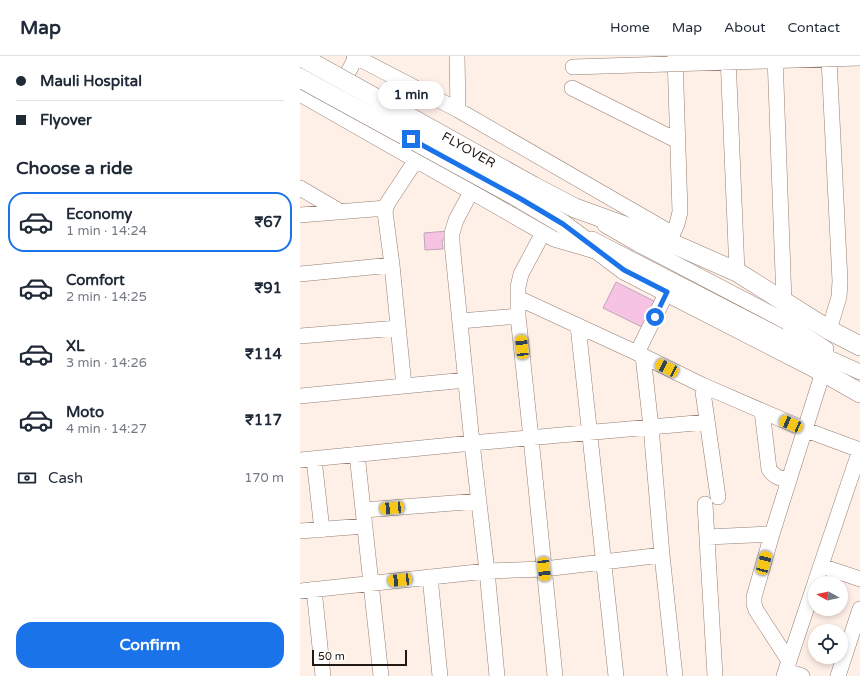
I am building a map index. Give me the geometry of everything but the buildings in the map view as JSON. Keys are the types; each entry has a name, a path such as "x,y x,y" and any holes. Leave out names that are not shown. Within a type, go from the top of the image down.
{"main road":[{"name":"FLYOVER","path":"300,56 527,193 563,224 624,270 823,372 860,393"},
{"name":"FLYOVER","path":"300,78 527,193 671,238 737,272 829,330 859,343"}],"street":[{"path":"328,110 355,56 458,110 671,238 680,212 675,60"},
{"path":"457,56 458,110"},
{"path":"775,58 784,301"},
{"path":"573,67 675,60 860,58"},
{"path":"728,59 737,272"},
{"path":"829,59 840,281 839,297 829,330"},
{"path":"572,88 678,141"},
{"path":"300,94 554,239 601,252"},
{"path":"404,386 392,265 385,216 386,208 416,160"},
{"path":"300,188 341,212"},
{"path":"471,192 456,220 452,233 452,243 472,443 488,571 497,676"},
{"path":"300,215 386,208"},
{"path":"575,208 638,244 785,321 860,372"},
{"path":"563,224 778,335 860,372"},
{"path":"543,233 521,274 518,287 518,316 555,676"},
{"path":"300,274 392,265"},
{"path":"667,292 640,355 651,427 662,555 675,676"},
{"path":"518,298 702,385 806,430 860,450 817,576"},
{"path":"460,321 518,316"},
{"path":"578,326 616,676"},
{"path":"300,336 398,328"},
{"path":"802,676 786,669 756,610 754,598 772,534 806,430 823,372"},
{"path":"300,396 466,380"},
{"path":"702,385 707,422 712,500 707,538 715,676"},
{"path":"762,411 770,469 774,476 789,480"},
{"path":"322,530 307,459 707,422"},
{"path":"357,454 380,676"},
{"path":"364,510 479,501"},
{"path":"300,531 365,526"},
{"path":"707,538 772,534"},
{"path":"323,676 307,590 488,571 544,569 662,555"},
{"path":"821,566 860,580"},
{"path":"430,577 440,676"},
{"path":"786,669 808,604"},
{"path":"838,676 860,609"}],"route":[{"path":"411,139 521,199 563,224 624,270 667,292 655,317"}]}
